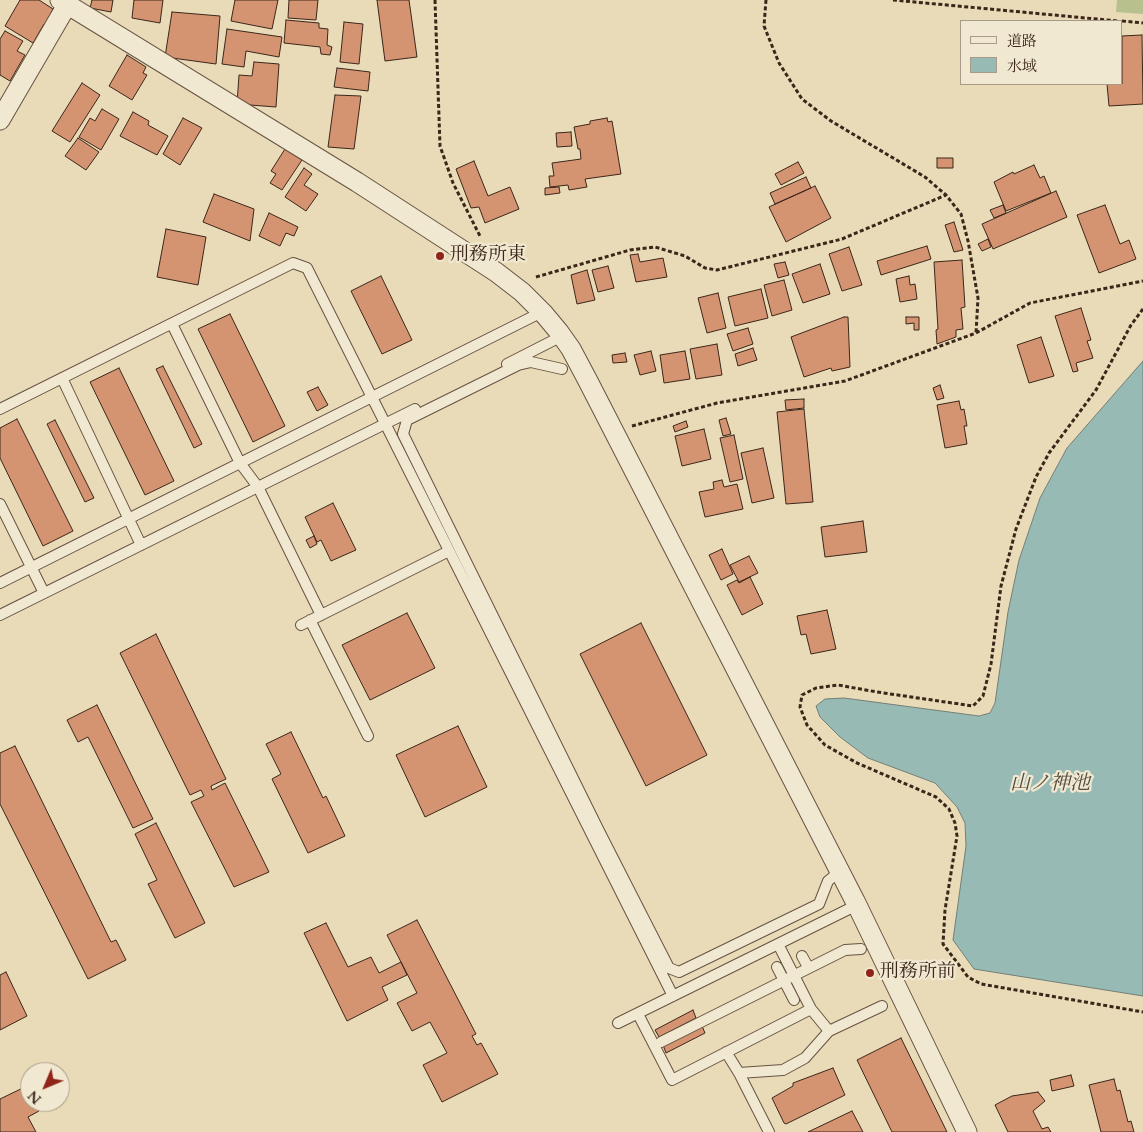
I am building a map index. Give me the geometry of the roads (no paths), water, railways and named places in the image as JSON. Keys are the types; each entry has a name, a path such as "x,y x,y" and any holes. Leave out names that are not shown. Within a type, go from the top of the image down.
{"street":[{"path":"0,120 70,4 357,182 496,272 522,292 542,312 562,336 614,430 840,871 967,1132"}],"lane":[{"path":"0,409 293,263 307,268 673,996"},
{"path":"0,583 542,312"},
{"path":"172,324 240,463 258,487 321,614"},
{"path":"0,615 562,336"},
{"path":"562,369 531,362 518,365 407,420 403,434 598,829 669,968 679,972 819,904 828,881 840,871"},
{"path":"62,378 141,545"},
{"path":"0,504 44,593"},
{"path":"301,625 449,551"},
{"path":"310,620 368,736"},
{"path":"618,1023 857,905"},
{"path":"778,944 811,1009 829,1031"},
{"path":"661,1042 808,967 845,950 861,949"},
{"path":"802,956 808,967"},
{"path":"777,967 794,1000"},
{"path":"739,1073 783,1070 806,1058 829,1031 882,1006"},
{"path":"638,1014 672,1080 811,1009"},
{"path":"726,1052 739,1073 769,1132"}],"water":[{"name":"山ノ神池","path":"1143,361 1143,996 974,969 953,940 966,846 965,823 957,807 935,783 868,758 840,737 820,717 816,706 825,699 844,698 979,716 990,713 995,703 1008,612 1019,560 1040,498 1067,448"}],"place":[{"name":"刑務所東","path":"440,256"},
{"name":"刑務所前","path":"870,973"}]}
